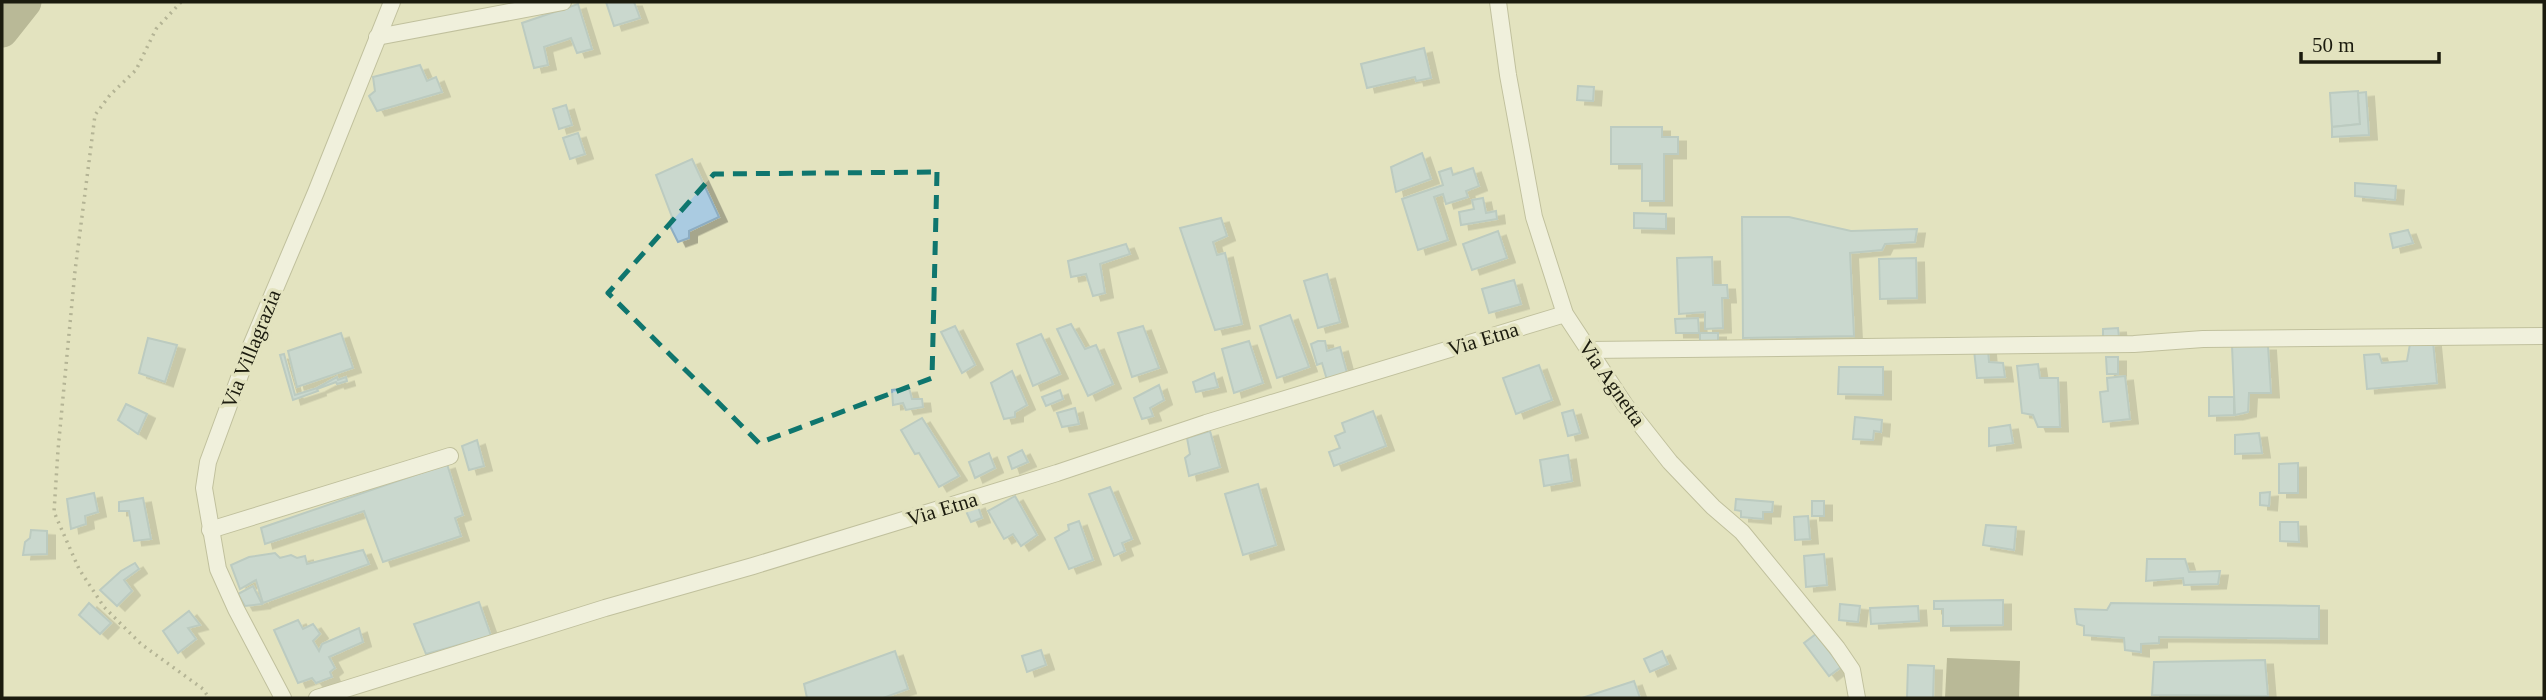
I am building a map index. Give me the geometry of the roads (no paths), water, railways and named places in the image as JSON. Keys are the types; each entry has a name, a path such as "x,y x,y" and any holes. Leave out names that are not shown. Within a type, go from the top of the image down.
{"street":[{"name":"Via Villagrazia","path":"283,698 236,609 219,569 204,488 208,462 250,348 392,2"},
{"path":"377,37 562,2"},
{"name":"Via Agnetta","path":"1498,2 1508,75 1534,216 1565,314 1625,405 1670,463 1713,508 1742,532 1837,648 1852,670 1857,698"},
{"name":"Via Etna","path":"317,698 605,608 1018,486 1206,423 1565,314"},
{"path":"1588,350 2544,336"},
{"path":"210,530 450,456"}],"waterway":[{"path":"2,31 25,2"}]}
